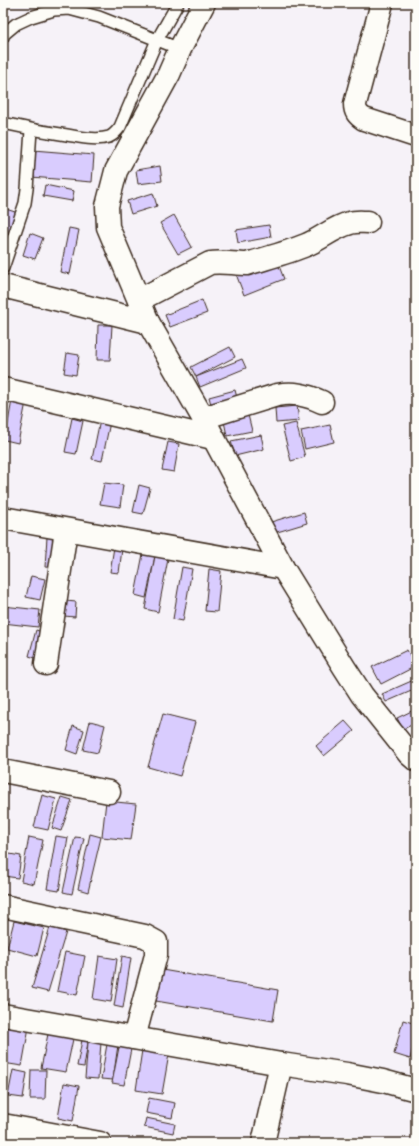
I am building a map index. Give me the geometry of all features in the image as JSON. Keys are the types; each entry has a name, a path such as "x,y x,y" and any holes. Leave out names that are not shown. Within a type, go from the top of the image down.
{"street":[{"path":"204,3 169,74 116,171 107,206 108,227 148,322 203,418 283,568 362,695 409,754 416,760"},
{"path":"382,3 355,104 355,110 358,115 364,119 416,136"},
{"path":"139,300 210,263 222,262 247,264 304,246 319,240 337,228 350,223 359,221 368,222"},
{"path":"3,286 148,322"},
{"path":"3,389 213,438"},
{"path":"203,418 288,393 300,394 322,402"},
{"path":"3,518 283,568"},
{"path":"46,664 66,530"},
{"path":"3,770 109,792"},
{"path":"3,906 145,936 156,942 156,955 134,1038"},
{"path":"3,1015 369,1078 416,1090"},
{"path":"263,1143 282,1064"},
{"path":"3,1125 100,1143"}],"lane":[{"path":"3,123 31,130 84,138 102,138 111,136 120,126 157,40 178,3"},
{"path":"3,37 4,34 16,24 31,17 54,10 70,10 99,17 180,49"},
{"path":"3,268 25,203 31,130"}],"building":[{"path":"33,150 94,155 92,182 31,177"},
{"path":"160,166 162,181 138,184 136,170"},
{"path":"45,185 74,191 72,201 43,196"},
{"path":"153,193 157,206 131,214 127,201"},
{"path":"3,208 18,213 3,255"},
{"path":"174,215 192,247 178,254 160,223"},
{"path":"269,225 271,237 238,243 236,230"},
{"path":"69,228 79,230 70,274 60,272"},
{"path":"30,233 43,238 35,259 23,255"},
{"path":"276,258 284,279 244,295 236,274"},
{"path":"202,300 207,313 170,327 165,315"},
{"path":"98,325 112,325 110,360 97,360"},
{"path":"230,347 235,357 196,377 191,367"},
{"path":"67,353 79,355 76,375 64,373"},
{"path":"242,359 246,368 200,387 196,377"},
{"path":"235,390 238,402 212,408 209,397"},
{"path":"12,400 26,402 18,443 5,440"},
{"path":"297,406 299,421 276,423 275,408"},
{"path":"247,411 252,431 227,436 223,416"},
{"path":"72,418 83,421 76,454 65,452"},
{"path":"100,420 110,422 102,461 92,459"},
{"path":"296,423 305,457 291,461 282,426"},
{"path":"330,425 334,442 305,449 301,431"},
{"path":"261,435 264,449 235,456 231,441"},
{"path":"168,442 179,444 174,472 162,470"},
{"path":"104,483 123,485 120,507 100,504"},
{"path":"139,485 150,488 143,514 133,512"},
{"path":"304,512 307,523 274,533 271,522"},
{"path":"47,537 61,538 58,568 45,567"},
{"path":"114,547 122,549 119,573 110,572"},
{"path":"143,554 155,556 146,598 135,595"},
{"path":"155,556 168,559 158,612 145,609"},
{"path":"182,567 192,569 183,621 173,619"},
{"path":"209,569 221,571 217,612 205,611"},
{"path":"31,576 45,579 40,600 26,597"},
{"path":"66,601 76,602 75,617 64,616"},
{"path":"3,606 40,610 38,627 3,623"},
{"path":"36,630 49,634 42,660 29,656"},
{"path":"407,650 416,666 381,684 372,667"},
{"path":"416,679 416,689 386,702 382,694"},
{"path":"416,709 416,723 403,729 397,718"},
{"path":"163,714 195,722 180,776 148,767"},
{"path":"90,721 105,725 98,753 83,750"},
{"path":"345,721 354,731 324,756 316,746"},
{"path":"73,726 84,730 77,754 66,750"},
{"path":"42,795 56,799 48,830 34,827"},
{"path":"62,797 72,800 61,831 52,828"},
{"path":"106,801 136,804 131,840 102,837"},
{"path":"3,827 6,827 3,840"},
{"path":"90,834 101,837 88,892 78,889"},
{"path":"56,836 68,838 59,891 47,889"},
{"path":"29,837 43,840 34,884 21,881"},
{"path":"75,837 84,838 72,894 63,892"},
{"path":"4,853 21,856 18,878 3,876"},
{"path":"14,921 44,928 37,956 7,948"},
{"path":"50,927 66,932 48,992 32,988"},
{"path":"65,952 85,956 77,995 57,991"},
{"path":"99,956 117,959 111,1002 93,999"},
{"path":"122,956 131,958 123,1008 114,1006"},
{"path":"162,970 278,990 273,1021 156,1001"},
{"path":"403,1020 416,1024 416,1036 410,1059 394,1054"},
{"path":"6,1024 29,1027 22,1066 3,1063 3,1040"},
{"path":"48,1034 73,1039 66,1072 41,1068"},
{"path":"82,1040 88,1042 84,1067 77,1066"},
{"path":"88,1042 101,1043 98,1079 85,1078"},
{"path":"107,1044 118,1045 113,1080 101,1079"},
{"path":"119,1047 131,1049 124,1085 112,1083"},
{"path":"142,1050 169,1054 162,1094 136,1090"},
{"path":"13,1070 27,1073 23,1098 8,1096"},
{"path":"31,1070 46,1070 45,1099 30,1099"},
{"path":"64,1083 79,1086 73,1121 58,1118"},
{"path":"149,1098 175,1103 172,1118 146,1113"},
{"path":"146,1118 175,1124 173,1133 144,1127"}]}
